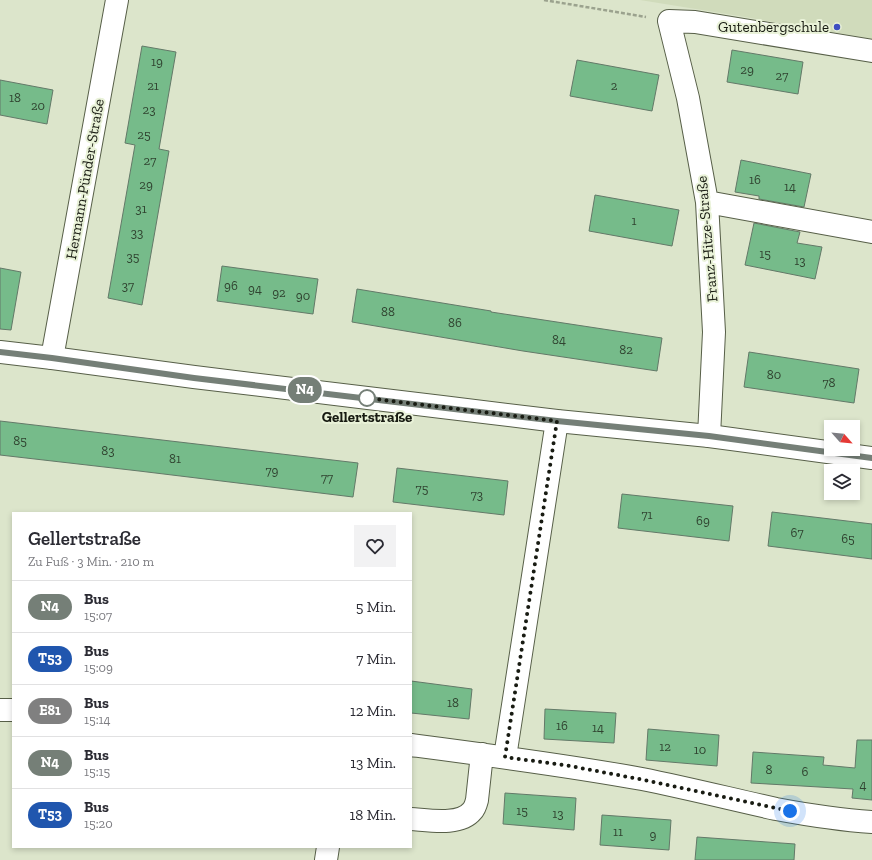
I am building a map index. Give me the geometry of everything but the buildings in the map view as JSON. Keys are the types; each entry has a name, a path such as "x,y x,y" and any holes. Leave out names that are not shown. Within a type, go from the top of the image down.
{"street":[{"name":"Hermann-Pünder-Straße","path":"52,358 118,0"},
{"path":"669,21 695,22 872,51"},
{"name":"Franz-Hitze-Straße","path":"669,21 688,98 707,202 714,332 709,436"},
{"path":"707,202 872,232"},
{"path":"0,352 194,378 557,421 709,436 872,458"},
{"path":"505,757 557,421"},
{"path":"0,710 12,710"},
{"path":"412,745 570,766 644,780 777,809 816,816 872,822"},
{"path":"412,819 449,821 464,818 473,811 478,800 482,754"},
{"path":"326,860 328,848"}],"path":[{"path":"544,0 620,14 669,21"}],"shaded area":[{"name":"Gutenbergschule","path":"640,0 872,0 872,39 733,15"}],"bus line":[{"name":"N4","path":"0,352 194,378 557,421 709,436 872,458"}],"place":[{"name":"Gutenbergschule","path":"837,27"},
{"name":"Gellertstraße","path":"367,398"}],"route":[{"path":"367,398 557,421 505,757 570,766 644,780 790,811"}]}
